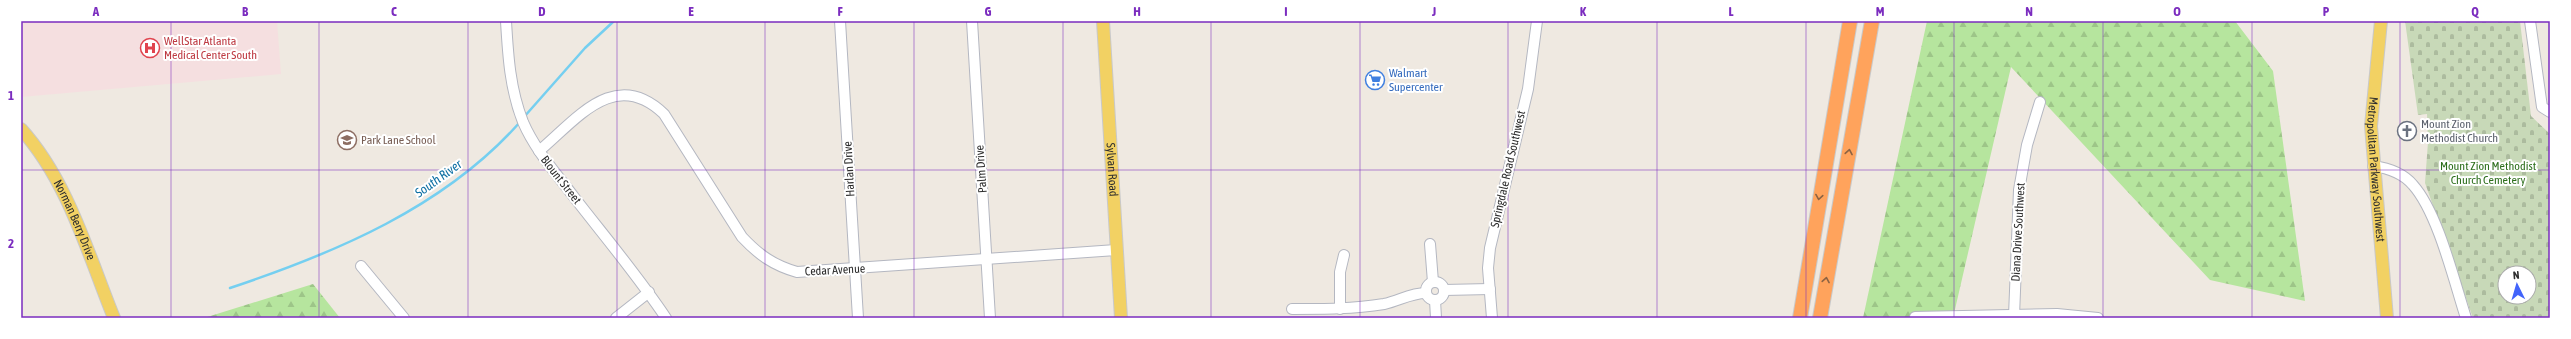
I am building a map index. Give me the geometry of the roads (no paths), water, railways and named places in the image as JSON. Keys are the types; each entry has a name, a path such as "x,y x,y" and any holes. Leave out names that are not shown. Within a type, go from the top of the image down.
{"highway":[{"path":"1829,134 1841,21"},
{"path":"1800,318 1829,134 1850,21"},
{"path":"1820,318 1872,21"}],"main road":[{"name":"Sylvan Road","path":"1103,21 1120,318"},
{"name":"Metropolitan Parkway Southwest","path":"2381,21 2374,86 2373,166 2387,318"},
{"name":"Norman Berry Drive","path":"21,129 52,172 67,200 114,318"}],"street":[{"name":"Blount Street","path":"506,21 509,66 514,93 524,123 539,152 649,292 666,318"},
{"name":"Harlan Drive","path":"840,21 858,318"},
{"name":"Palm Drive","path":"972,21 990,318"},
{"name":"Springdale Road Southwest","path":"1492,318 1490,248 1528,88 1537,21"},
{"path":"2530,21 2542,107 2550,112"},
{"name":"Cedar Avenue","path":"539,152 599,100 619,94 641,97 653,104 664,114 742,237 758,254 777,266 797,272 1116,250"},
{"name":"Diana Drive Southwest","path":"2014,316 2019,190 2027,145 2040,102"},
{"path":"2373,166 2387,168 2401,175 2413,184 2422,197 2436,227 2466,318"},
{"path":"1430,244 1433,282"},
{"path":"1340,309 1340,272 1344,255"},
{"path":"361,266 404,318"},
{"path":"1433,282 1441,284 1444,290 1442,296 1435,300 1429,298 1426,293 1428,285 1433,282"},
{"path":"1444,290 1490,289"},
{"path":"616,318 649,292"},
{"path":"1292,309 1340,309 1387,304 1415,293 1426,293"},
{"path":"1435,300 1436,318"},
{"path":"1915,317 1985,317 2057,314 2098,318"}],"waterway":[{"name":"South River","path":"524,117 585,48 614,21"},
{"name":"South River","path":"230,288 348,243 423,203 458,179 490,152 520,122"}],"place":[{"name":"WellStar Atlanta Medical Center South","path":"150,48"},
{"name":"Walmart Supercenter","path":"1375,80"},
{"name":"Mount Zion Methodist Church","path":"2407,131"},
{"name":"Park Lane School","path":"347,140"}],"park label":[{"name":"Mount Zion Methodist Church Cemetery","path":"2488,173"}]}
